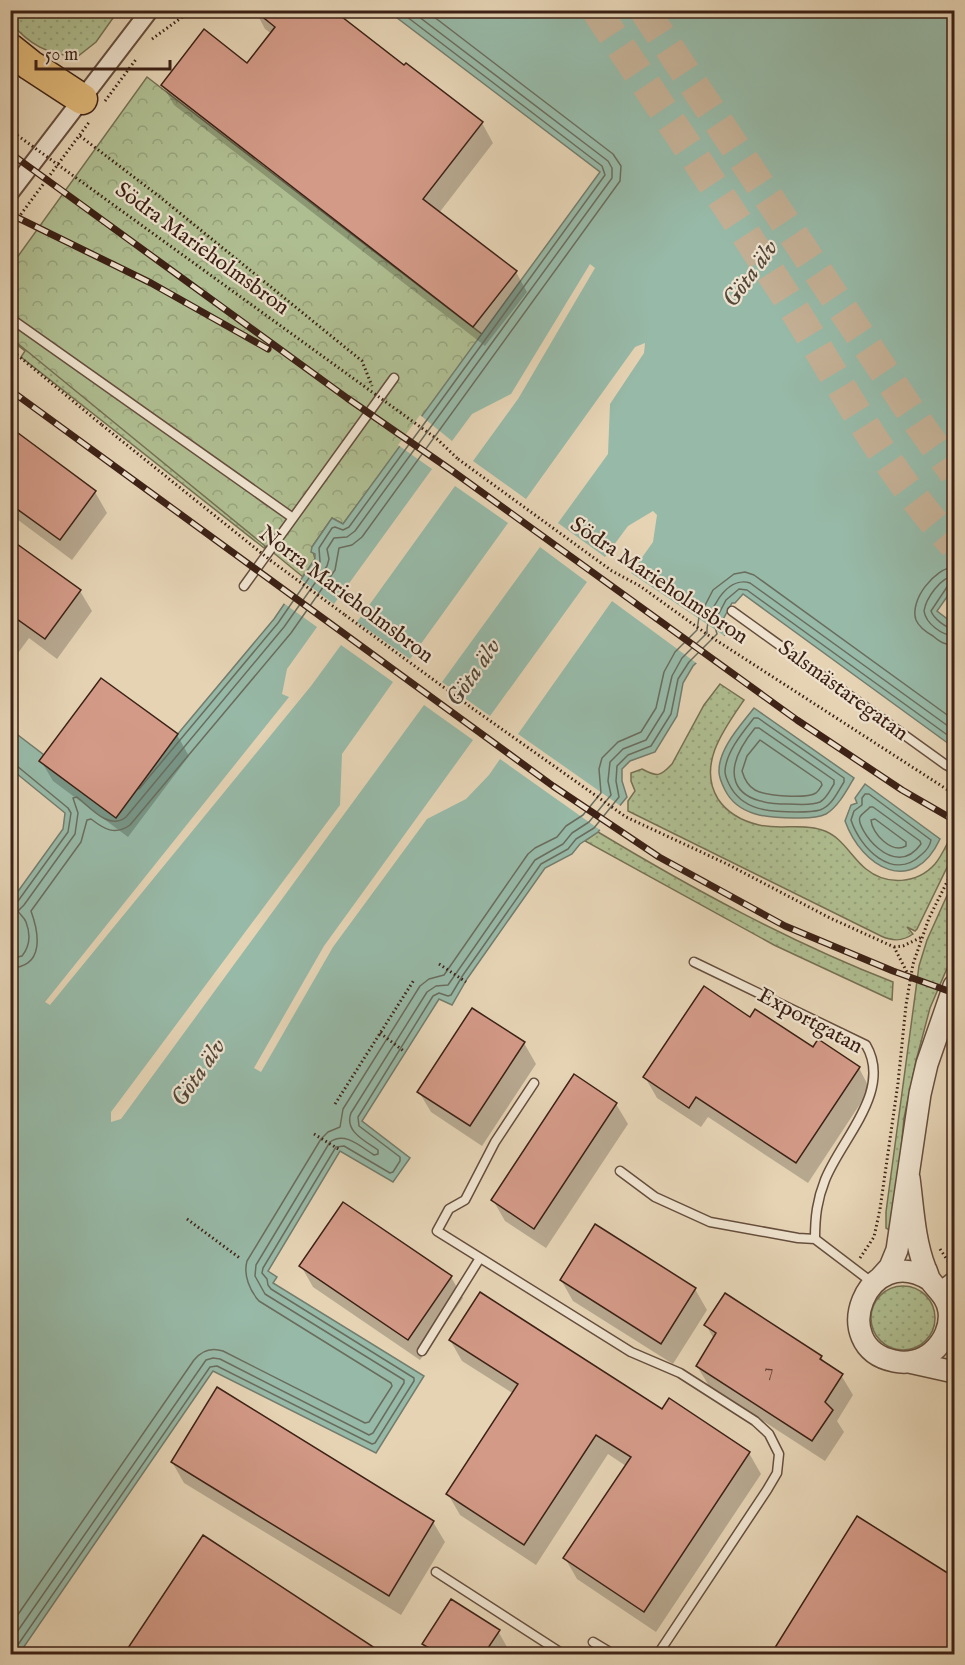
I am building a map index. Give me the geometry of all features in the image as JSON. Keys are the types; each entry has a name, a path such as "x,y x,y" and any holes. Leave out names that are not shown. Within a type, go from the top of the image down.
{"highway":[{"path":"10,49 92,108"}],"street":[{"path":"10,193 92,108 150,10"},
{"path":"954,986 927,1064 915,1125 897,1250 891,1267 864,1294 859,1308 862,1336 881,1356 895,1361 954,1372"},
{"path":"909,1178 918,1244 941,1281 952,1324 937,1348 927,1356 909,1362"},
{"path":"877,1281 893,1273 906,1272 941,1281"}],"lane":[{"path":"10,318 293,518"},
{"path":"244,586 394,378"},
{"name":"Salsmästaregatan","path":"732,611 954,769"},
{"name":"Exportgatan","path":"694,962 866,1045 873,1057 875,1076 867,1103 826,1178 815,1209 815,1239"},
{"path":"534,1083 495,1142 465,1200 449,1209 437,1231 631,1352 680,1373 755,1421 769,1434 779,1454 777,1473 767,1490 658,1654"},
{"path":"620,1171 655,1197 710,1222 815,1239 853,1269 877,1281"},
{"path":"422,1351 480,1258"},
{"path":"436,1572 562,1654"},
{"path":"593,1642 613,1654"}],"path":[{"path":"146,45 153,37 192,10"},
{"path":"10,229 80,136 92,108 140,54"},
{"name":"Södra Marieholmsbron","path":"10,130 375,393 437,439 458,459 612,571 640,586 708,635 954,794"},
{"path":"80,136 215,241 362,361 375,393"},
{"name":"Norra Marieholmsbron","path":"10,349 270,560 463,702 626,817 727,864 830,918 894,947"},
{"path":"853,1269 874,1237 880,1209 910,980 922,937 938,897 954,868"},
{"path":"910,980 894,947 903,946 922,937"},
{"path":"439,964 466,982"},
{"path":"335,1104 414,980"},
{"path":"380,1033 405,1052"},
{"path":"314,1134 340,1150"},
{"path":"187,1219 241,1259"}],"green space":[{"path":"10,11 118,11 96,42 77,57 57,54 32,43 11,23"},
{"path":"147,77 483,335 343,524 332,518 312,547 315,559 303,577 11,338 11,266"},
{"path":"11,324 274,534 264,548 21,357 25,351 11,340"},
{"path":"720,684 744,700 721,735 710,773 712,786 718,799 731,813 759,825 807,827 822,830 841,842 866,869 892,880 920,876 935,864 947,844 954,849 917,929 915,931 907,927 913,934 897,940 881,936 628,811 628,801 635,791 631,773 642,769 658,774 672,764 704,705"},
{"path":"598,832 670,874 779,932 893,982 892,1000 774,945 585,841"},
{"path":"954,880 954,952 930,1008 916,1061 904,1118 893,1232 886,1228 886,1212 919,966 927,940"},
{"path":"903,1286 921,1292 929,1300 935,1318 929,1336 921,1344 903,1350 885,1344 877,1336 871,1318 877,1300 885,1292"}],"water":[{"name":"Göta älv","path":"388,11 954,11 954,587 937,611 954,624 954,736 949,744 743,594 735,603 732,603 720,625 729,631 693,666 683,683 677,716 655,752 630,761 622,769 622,781 627,797 598,832 580,844 572,854 545,868 467,979 452,1005 439,999 362,1121 410,1158 393,1182 340,1151 268,1271 277,1277 273,1283 424,1376 376,1453 213,1371 19,1654 10,1654 10,950 16,940 11,901 63,829 65,813 11,769 10,729 115,809 274,619 315,559 315,554 311,552 312,547 332,518 343,524 600,172"},
{"path":"754,708 854,778 842,798 826,814 802,818 764,816 746,810 731,799 720,779 722,755 731,738"},
{"path":"865,784 940,839 929,857 916,867 903,871 889,869 875,863 853,838 845,821 851,805 857,803 855,798"}],"pier":[{"path":"590,264 595,268 518,399 473,461 526,499 635,347 645,343 644,353 610,404 608,454 558,523 605,557 628,526 653,511 657,515 653,542 631,573 726,637 699,665 612,601 518,734 622,807 603,832 500,759 489,775 466,799 427,819 333,947 261,1072 254,1068 324,946 473,740 424,705 121,1119 111,1122 111,1112 340,805 342,754 393,682 341,645 311,686 50,1005 45,1002 289,697 282,694 287,669 317,627 282,602 299,578 334,604 432,469 398,445 420,415 452,441 472,414 511,394","holes":["455,486 508,523 410,659 357,622","540,547 587,582 490,716 442,682"]}],"building":[{"path":"254,10 333,10 483,122 423,199 517,271 473,327 161,85 204,29 247,63 275,27"},
{"path":"10,427 96,491 60,540 10,504"},
{"path":"10,539 81,590 45,639 10,614"},
{"path":"101,678 178,734 116,818 39,761"},
{"path":"704,986 750,1017 755,1009 813,1047 818,1039 860,1067 796,1163 696,1097 689,1108 643,1077"},
{"path":"472,1008 525,1042 470,1126 417,1092"},
{"path":"574,1074 617,1103 534,1229 491,1200"},
{"path":"343,1202 452,1276 408,1340 299,1266"},
{"path":"595,1224 696,1288 661,1344 560,1280"},
{"path":"480,1292 662,1409 669,1398 750,1452 644,1612 563,1558 631,1457 596,1435 524,1545 446,1494 518,1384 449,1340"},
{"path":"725,1293 822,1356 820,1359 843,1374 825,1402 833,1410 812,1441 696,1366 716,1333 704,1325"},
{"path":"217,1387 434,1521 389,1596 171,1462"},
{"path":"857,1516 954,1577 954,1654 771,1654"},
{"path":"203,1535 384,1654 124,1654"},
{"path":"451,1599 500,1630 484,1654 439,1654 422,1644"}],"tunnel":[{"path":"596,10 764,262 885,457 929,517 954,545"},
{"path":"644,10 919,424 954,473"}],"railway":[{"path":"10,153 797,720 902,790 954,820"},
{"path":"10,214 151,283 268,349"},
{"path":"10,390 553,786 659,857 785,926 893,971 954,993"}]}
